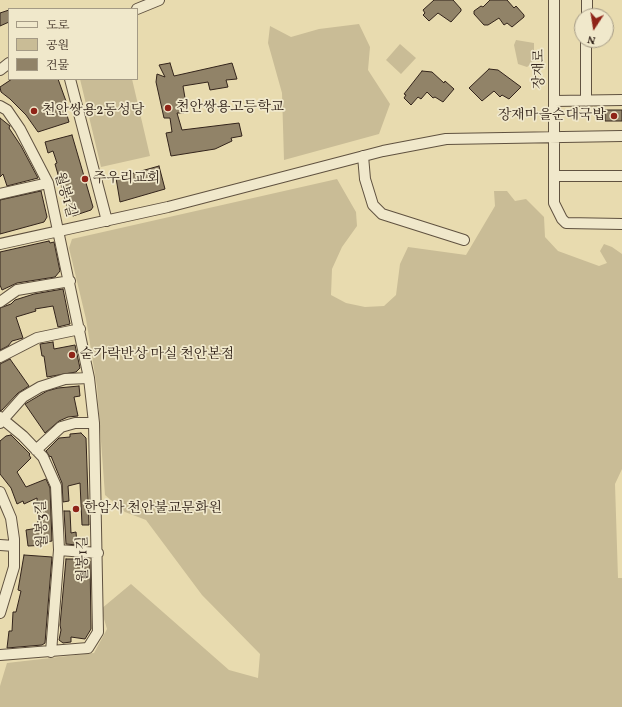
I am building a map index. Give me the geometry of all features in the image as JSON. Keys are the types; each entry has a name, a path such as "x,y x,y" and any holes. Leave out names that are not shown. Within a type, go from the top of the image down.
{"street":[{"path":"138,9 159,0"},
{"name":"장재로","path":"554,0 554,203 562,220 566,223 622,224"},
{"path":"586,48 586,101"},
{"path":"0,70 8,64"},
{"path":"70,80 107,221"},
{"path":"554,101 622,100"},
{"name":"월봉1길","path":"0,106 7,110 20,130 48,183 60,232 89,378 94,423 94,468 98,553 98,632 88,648 0,655"},
{"path":"0,244 168,208 363,156 446,139 622,136"},
{"path":"363,156 365,179 373,206 382,214 464,240"},
{"path":"554,176 622,176"},
{"path":"2,190 48,183"},
{"path":"0,302 17,290 70,281"},
{"path":"0,357 36,338 80,329"},
{"path":"1,420 23,397 40,387 65,379 89,378"},
{"name":"월봉3길","path":"1,420 43,457 56,486 59,550 51,652"},
{"path":"36,450 61,427 75,423 94,423"},
{"path":"0,492 11,518 14,546 14,567 0,613"},
{"path":"0,545 14,546"},
{"path":"59,550 98,553"}],"green space":[{"path":"359,24 370,47 368,70 390,104 379,134 284,160 282,93 268,43 270,26 291,37 319,29"},
{"path":"516,40 534,43 534,61 527,67 518,64 514,45"},
{"path":"400,44 416,58 401,74 386,60"},
{"path":"80,80 132,80 150,156 101,167"},
{"path":"337,179 356,212 357,226 342,247 332,269 331,295 346,303 365,307 384,306 396,295 400,264 408,247 466,255 495,206 494,191 507,191 515,201 526,199 544,217 545,237 558,251 599,266 607,263 600,251 604,244 612,247 622,254 622,469 615,484 618,578 622,578 622,707 0,707 0,686 7,663 94,653 107,629 101,609 131,584 229,670 258,678 260,654 202,595 146,520 125,512 105,495 97,387 86,319 69,248 72,239"}],"building":[{"path":"434,0 453,0 461,11 451,22 438,13 429,21 423,15 425,13 423,10"},
{"path":"490,0 507,0 514,8 516,6 524,17 512,27 507,23 504,25 499,18 488,25 484,25 474,14 474,11 481,6 483,7"},
{"path":"8,10 8,22 0,26 0,13"},
{"path":"170,63 174,76 232,63 237,79 226,80 228,87 210,90 208,82 183,86 186,104 183,105 184,113 177,113 182,130 239,123 242,136 231,138 232,141 215,149 171,156 166,133 172,132 170,118 164,118 156,82 157,74 165,77 159,65"},
{"path":"489,69 498,70 521,87 509,99 502,95 500,97 494,91 482,101 469,88"},
{"path":"422,71 432,72 444,83 445,81 454,89 443,102 435,97 433,98 427,92 421,99 418,97 411,105 404,98 406,95 404,94"},
{"path":"10,80 58,80 67,104 64,105 69,122 38,132 26,115 1,92 0,87"},
{"path":"605,110 622,110 622,121 605,121"},
{"path":"0,118 10,126 9,128 21,146 38,178 7,186 3,174 0,177"},
{"path":"72,135 93,207 91,210 73,216 69,213 55,164 57,163 53,151 48,153 45,142"},
{"path":"159,166 165,189 120,202 116,178"},
{"path":"41,191 47,217 44,222 0,234 0,200"},
{"path":"49,241 50,243 54,242 60,271 55,277 17,283 2,290 0,285 0,252"},
{"path":"63,289 70,324 58,327 53,306 35,309 36,311 16,317 23,338 12,341 8,346 0,350 0,308 11,304 15,300 34,294"},
{"path":"53,342 54,349 75,345 80,368 76,372 47,377 44,356 42,356 40,344"},
{"path":"10,359 29,386 18,393 0,411 0,364"},
{"path":"79,386 80,396 74,397 78,416 68,417 59,421 45,433 25,404 47,391 58,388"},
{"path":"81,433 86,438 89,525 82,525 80,483 68,486 69,501 63,502 62,483 51,456 50,457 46,451 59,438 70,437 70,434"},
{"path":"11,435 30,454 29,455 31,458 17,472 26,487 46,479 50,488 52,541 46,542 46,545 28,546 26,530 38,528 37,498 24,504 23,501 17,504 11,488 0,474 0,441 6,436"},
{"path":"64,511 70,511 71,533 76,532 77,545 66,544"},
{"path":"24,555 52,557 45,643 42,645 7,648 9,631 12,631 13,612 16,612 21,591 18,590"},
{"path":"66,559 88,559 90,561 91,629 85,639 71,637 71,642 63,643 59,640"}],"place":[{"name":"천안쌍용고등학교","path":"168,108"},
{"name":"천안쌍용2동성당","path":"34,111"},
{"name":"장재마을순대국밥","path":"614,116"},
{"name":"주우리교회","path":"85,179"},
{"name":"숟가락반상 마실 천안본점","path":"72,355"},
{"name":"한암사 천안불교문화원","path":"76,509"}]}
